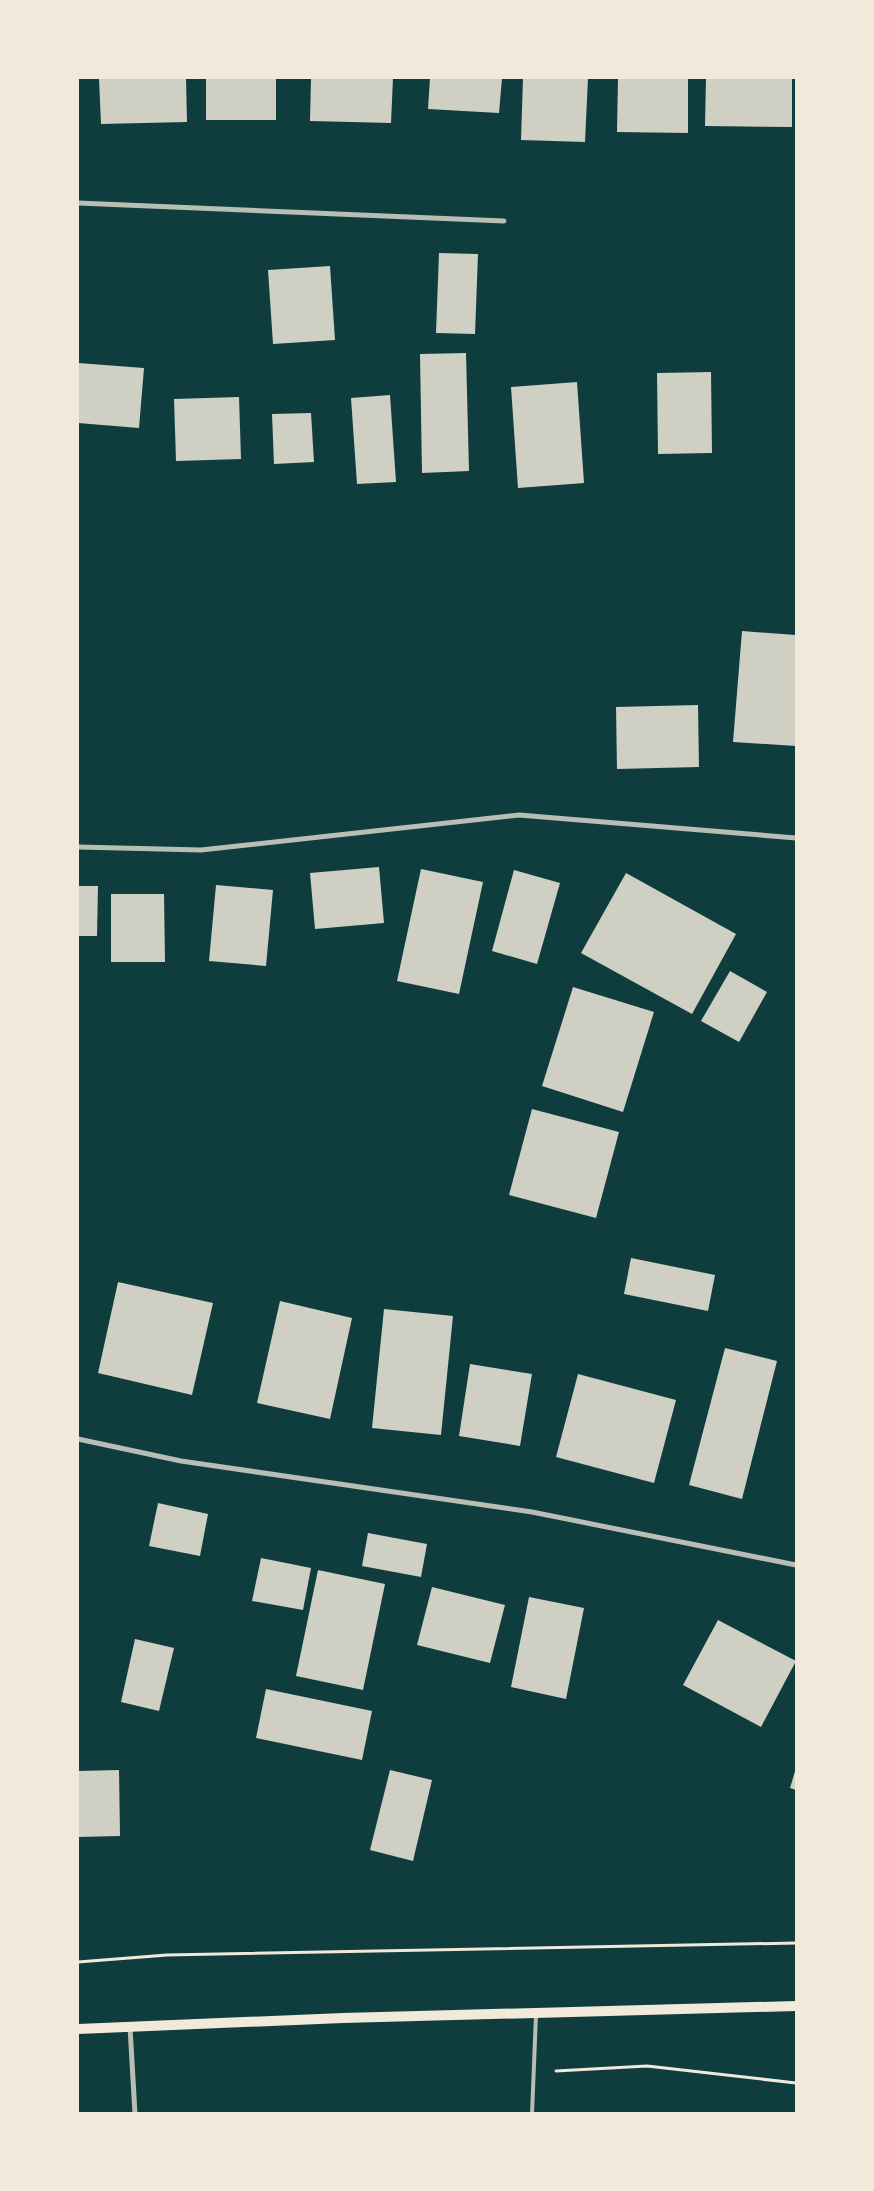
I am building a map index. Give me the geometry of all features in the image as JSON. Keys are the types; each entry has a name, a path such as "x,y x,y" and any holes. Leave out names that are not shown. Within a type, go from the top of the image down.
{"main road":[{"path":"78,2029 536,2012 796,2006"}],"street":[{"path":"78,203 504,221"},
{"path":"78,847 201,850 519,815 796,838"},
{"path":"78,1439 181,1461 532,1512 796,1565"},
{"path":"130,2026 135,2114"}],"lane":[{"path":"532,2114 536,2012"}],"path":[{"path":"78,1962 167,1955 796,1943"},
{"path":"534,2072 647,2066 796,2083"}],"building":[{"path":"99,78 186,78 187,122 101,124"},
{"path":"206,78 276,78 276,120 206,120"},
{"path":"311,78 393,78 391,123 310,121"},
{"path":"430,78 502,78 499,113 428,109"},
{"path":"523,78 588,78 585,142 521,140"},
{"path":"618,78 688,78 688,133 617,132"},
{"path":"706,78 792,78 792,127 705,126"},
{"path":"439,253 478,254 475,334 436,333"},
{"path":"330,266 335,340 273,344 268,270"},
{"path":"466,353 469,471 422,473 420,354"},
{"path":"78,363 144,368 139,428 78,423"},
{"path":"711,372 712,453 658,454 657,373"},
{"path":"577,382 584,483 518,488 511,387"},
{"path":"390,395 396,482 357,484 351,398"},
{"path":"239,397 241,459 176,461 174,399"},
{"path":"311,413 314,462 274,464 272,414"},
{"path":"742,631 796,635 796,746 733,742"},
{"path":"698,705 699,767 617,769 616,707"},
{"path":"379,867 384,923 315,929 310,873"},
{"path":"421,869 483,882 459,994 397,981"},
{"path":"514,870 560,883 537,964 492,951"},
{"path":"626,873 736,934 692,1014 581,953"},
{"path":"216,885 273,890 266,966 209,961"},
{"path":"78,886 98,886 97,936 78,936"},
{"path":"111,894 164,894 165,962 111,962"},
{"path":"730,971 767,992 739,1042 701,1021"},
{"path":"573,987 654,1012 623,1112 542,1086"},
{"path":"532,1109 619,1132 596,1218 509,1195"},
{"path":"631,1258 715,1275 708,1311 624,1294"},
{"path":"118,1282 213,1303 192,1395 98,1373"},
{"path":"280,1301 352,1318 330,1419 257,1403"},
{"path":"384,1309 453,1316 441,1435 372,1428"},
{"path":"725,1348 777,1361 742,1499 689,1485"},
{"path":"470,1364 532,1374 520,1446 459,1436"},
{"path":"578,1374 676,1400 654,1483 556,1457"},
{"path":"158,1503 208,1514 200,1556 149,1546"},
{"path":"368,1533 427,1544 421,1577 362,1566"},
{"path":"261,1558 311,1568 303,1610 252,1601"},
{"path":"318,1570 385,1584 363,1690 296,1676"},
{"path":"432,1587 505,1605 490,1663 417,1645"},
{"path":"529,1597 584,1608 566,1699 511,1687"},
{"path":"718,1620 796,1661 761,1727 683,1685"},
{"path":"135,1639 174,1648 159,1711 121,1702"},
{"path":"266,1689 372,1711 362,1760 256,1738"},
{"path":"796,1768 796,1790 790,1788"},
{"path":"119,1770 120,1836 78,1837 78,1771"},
{"path":"390,1770 432,1780 413,1861 370,1850"}]}
